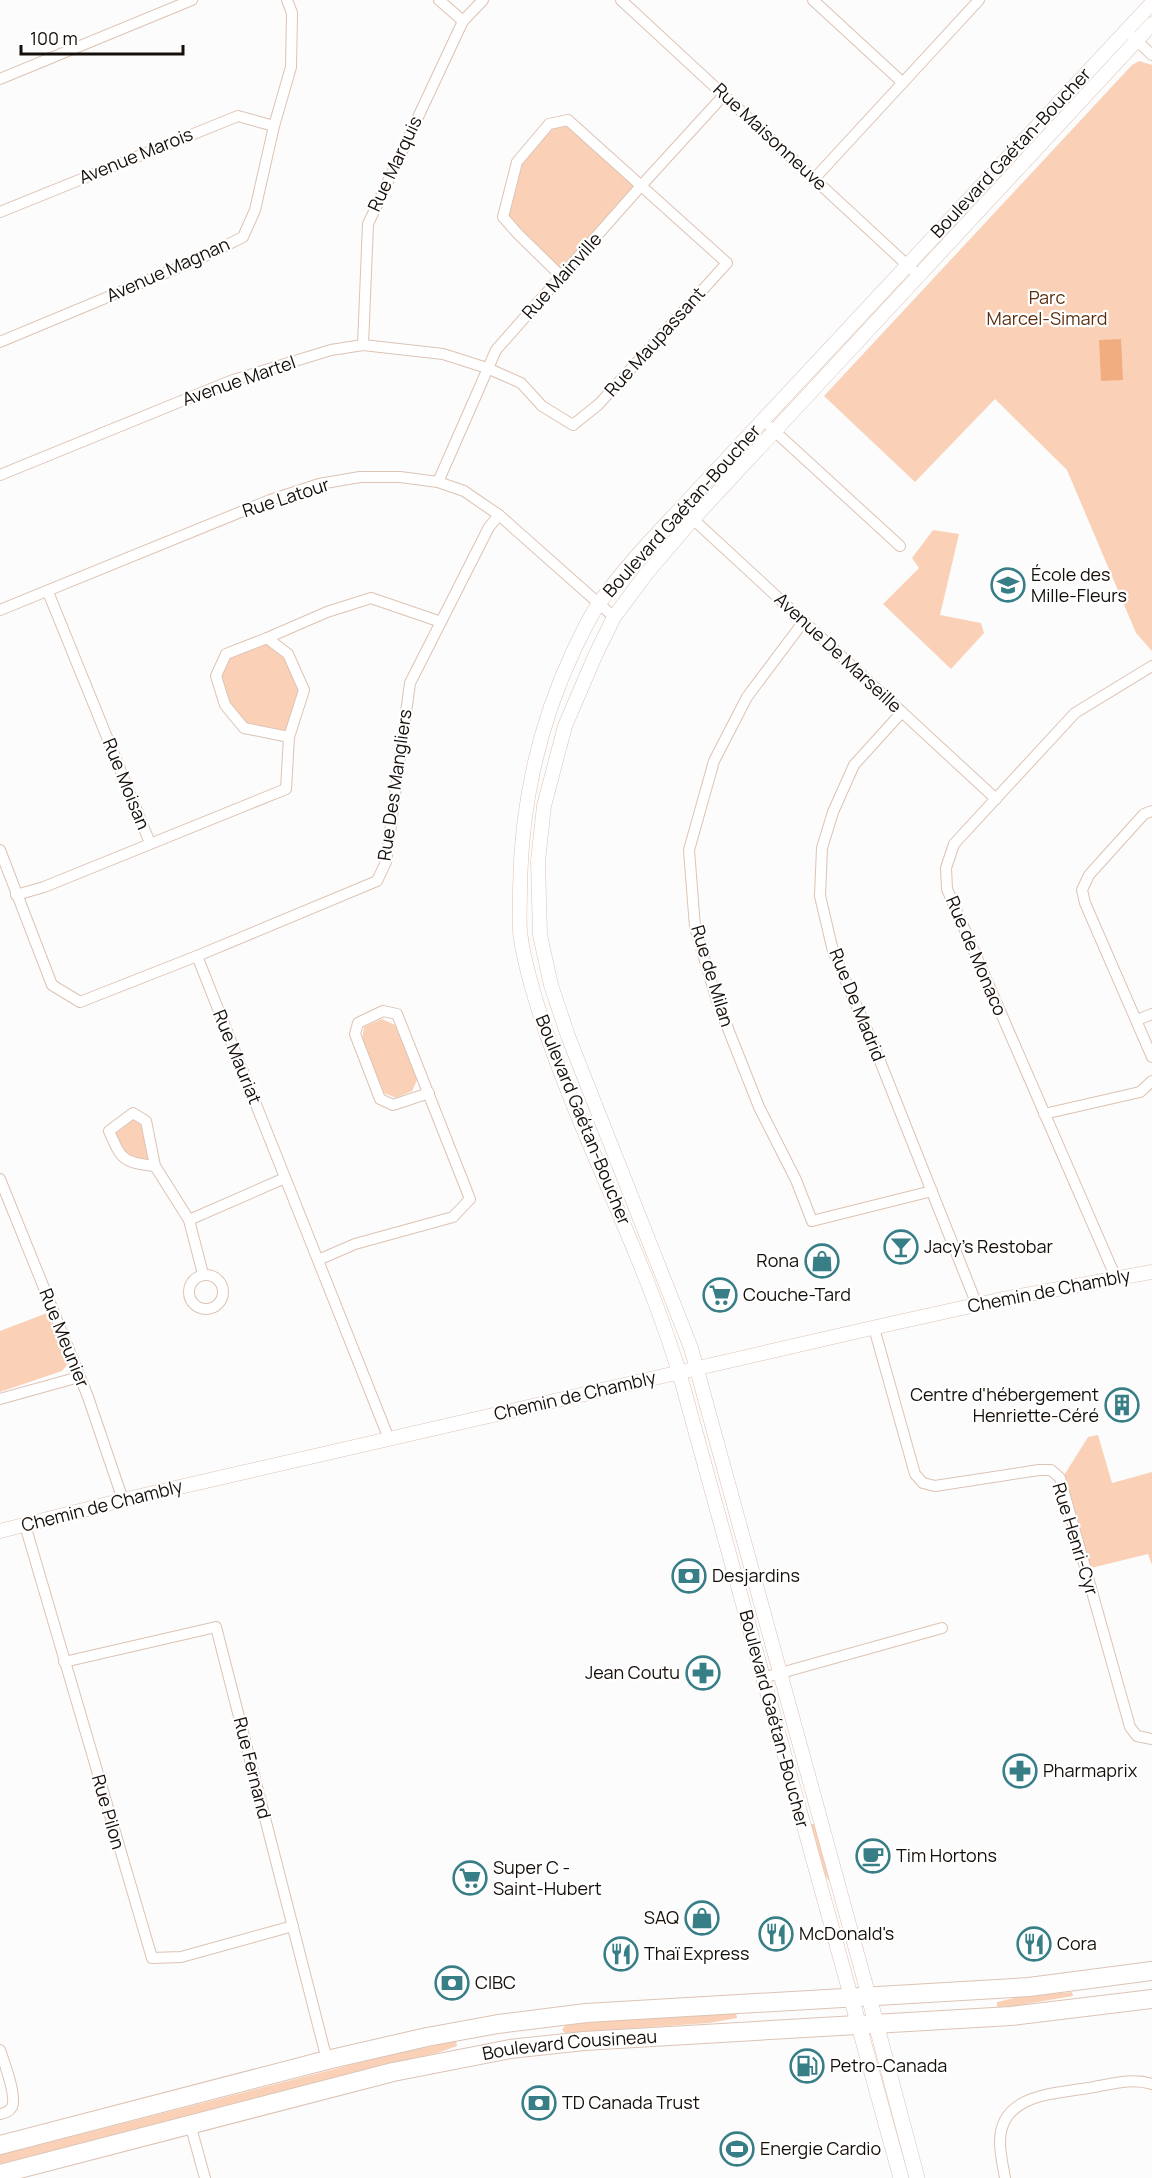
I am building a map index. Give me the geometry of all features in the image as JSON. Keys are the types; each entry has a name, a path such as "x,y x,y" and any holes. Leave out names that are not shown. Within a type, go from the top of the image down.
{"main road":[{"name":"Boulevard Cousineau","path":"0,2145 327,2060 445,2033 540,2018 668,2007 869,1997 1059,1984 1152,1971"},
{"name":"Boulevard Gaétan-Boucher","path":"851,1997 867,2023 917,2178"},
{"name":"Boulevard Gaétan-Boucher","path":"869,1997 867,2023 901,2178"},
{"name":"Boulevard Cousineau","path":"0,2174 393,2072 510,2049 584,2041 1018,2015 1152,1999"}],"street":[{"path":"0,79 192,0"},
{"name":"Avenue Magnan","path":"0,342 199,259 243,237 255,210 274,126 291,67 292,13 287,0"},
{"path":"440,0 463,21"},
{"name":"Rue Marquis","path":"363,345 368,224 463,21 483,0"},
{"name":"Rue Maisonneuve","path":"621,0 918,275"},
{"path":"813,0 903,83"},
{"path":"814,179 979,0"},
{"name":"Boulevard Gaétan-Boucher","path":"851,1997 679,1372 654,1296 563,1079 544,1027 520,932 520,856 526,805 537,747 556,687 598,603 681,508 1152,3"},
{"name":"Boulevard Gaétan-Boucher","path":"869,1997 697,1368 684,1328 550,986 540,935 538,861 544,806 565,726 594,656 614,617 646,574 693,519 1152,24"},
{"path":"1126,31 1152,55"},
{"name":"Rue Mainville","path":"438,482 496,350 724,95"},
{"name":"Avenue Marois","path":"0,212 238,116 274,126"},
{"path":"561,276 503,217 517,162 549,124 568,120 640,187"},
{"name":"Rue Maupassant","path":"488,368 521,383 542,406 573,425 599,404 727,263 640,187"},
{"name":"Avenue Martel","path":"0,475 233,380 331,350 363,345 443,354 488,368"},
{"path":"763,420 900,546"},
{"name":"Rue Latour","path":"0,610 270,500 319,484 360,477 400,477 438,482 464,491 499,515 614,617"},
{"name":"Avenue De Marseille","path":"681,508 996,799"},
{"name":"Rue Des Mangliers","path":"197,956 377,881 386,862 410,683 489,527 499,515"},
{"name":"Rue Moisan","path":"16,895 44,887 150,843 48,592"},
{"path":"289,737 244,728 225,705 216,676 226,654 327,612 371,598 441,622"},
{"name":"Rue de Milan","path":"804,621 747,697 714,761 689,850 694,927 721,1011 759,1107 796,1180 812,1221 932,1191"},
{"path":"150,843 286,789 289,737 304,690 288,654 267,638"},
{"name":"Rue de Monaco","path":"1116,1278 947,889 946,868 954,844 1075,713 1152,666"},
{"name":"Rue De Madrid","path":"902,712 854,765 833,812 822,848 820,896 833,951 876,1051 977,1305"},
{"path":"1152,811 1144,814 1089,875 1082,890 1085,903 1152,1057"},
{"path":"0,850 52,985 80,1002 197,956"},
{"name":"Rue Mauriat","path":"197,956 389,1439"},
{"path":"318,1260 355,1244 453,1217 470,1199 429,1093 397,1014 383,1011 358,1023 355,1035 380,1099 393,1105 429,1093"},
{"path":"1137,1020 1152,1014"},
{"path":"1044,1114 1140,1092 1152,1081"},
{"path":"155,1166 130,1163 117,1150 109,1131 133,1113 146,1121 155,1166 189,1220 202,1274"},
{"path":"189,1220 285,1178"},
{"name":"Rue Meunier","path":"0,1179 80,1377 123,1500"},
{"name":"Chemin de Chambly","path":"0,1531 123,1500 874,1328 977,1305 1152,1272"},
{"name":"Rue Henri-Cyr","path":"874,1328 915,1474 923,1483 935,1486 1039,1470 1051,1470 1060,1478 1130,1727 1137,1736 1152,1739"},
{"path":"0,1399 80,1377"},
{"name":"Rue Pilon","path":"26,1525 152,1958 181,1957 293,1926"},
{"name":"Rue Fernand","path":"64,1662 216,1627 327,2060"},
{"path":"763,1678 942,1628"},
{"path":"791,1780 811,1815 820,1818"},
{"path":"0,2050 13,2095 13,2105 8,2112 0,2114"},
{"path":"1005,2178 1000,2134 1008,2115 1019,2104 1038,2096 1128,2082 1143,2081 1152,2084"},
{"path":"190,2124 205,2178"}],"green space":[{"name":"Parc Marcel-Simard","path":"1139,61 1152,65 1152,651 1136,633 1067,470 995,399 915,482 824,396 1132,65"},
{"path":"568,120 640,187 561,276 503,217 517,162 549,124"},
{"path":"933,530 959,534 940,615 981,623 984,633 951,669 883,604 919,568 912,558"},
{"path":"267,638 288,654 304,690 289,737 244,728 225,705 216,676 226,654"},
{"path":"382,1019 395,1025 418,1078 412,1091 396,1098 384,1093 362,1040 364,1027"},
{"path":"134,1116 143,1124 152,1163 130,1160 112,1132"},
{"path":"47,1313 68,1364 62,1371 0,1392 0,1331"},
{"path":"1098,1435 1112,1483 1152,1472 1152,1565 1148,1554 1091,1568 1063,1477 1088,1437"},
{"path":"810,1824 815,1824 831,1881 823,1872"},
{"path":"1072,1992 1073,1996 997,2007 997,2002 1024,1996"},
{"path":"736,2013 737,2018 709,2023 565,2033 562,2030 566,2024"},
{"path":"456,2041 457,2046 437,2053 378,2066 0,2164 0,2155 385,2056"}],"shaded area":[{"path":"1121,339 1123,380 1101,381 1099,340"}],"place":[{"name":"École des Mille-Fleurs","path":"1008,585"},
{"name":"Jacy's Restobar","path":"901,1247"},
{"name":"Rona","path":"822,1261"},
{"name":"Couche-Tard","path":"720,1295"},
{"name":"Centre d'hébergement Henriette-Céré","path":"1122,1405"},
{"name":"Desjardins","path":"689,1576"},
{"name":"Jean Coutu","path":"703,1673"},
{"name":"Pharmaprix","path":"1020,1771"},
{"name":"Tim Hortons","path":"873,1856"},
{"name":"Super C - Saint-Hubert","path":"470,1878"},
{"name":"SAQ","path":"702,1918"},
{"name":"McDonald's","path":"776,1934"},
{"name":"Cora","path":"1034,1944"},
{"name":"Thaï Express","path":"621,1954"},
{"name":"CIBC","path":"452,1983"},
{"name":"Petro-Canada","path":"807,2066"},
{"name":"TD Canada Trust","path":"539,2103"},
{"name":"Energie Cardio","path":"737,2149"}]}
